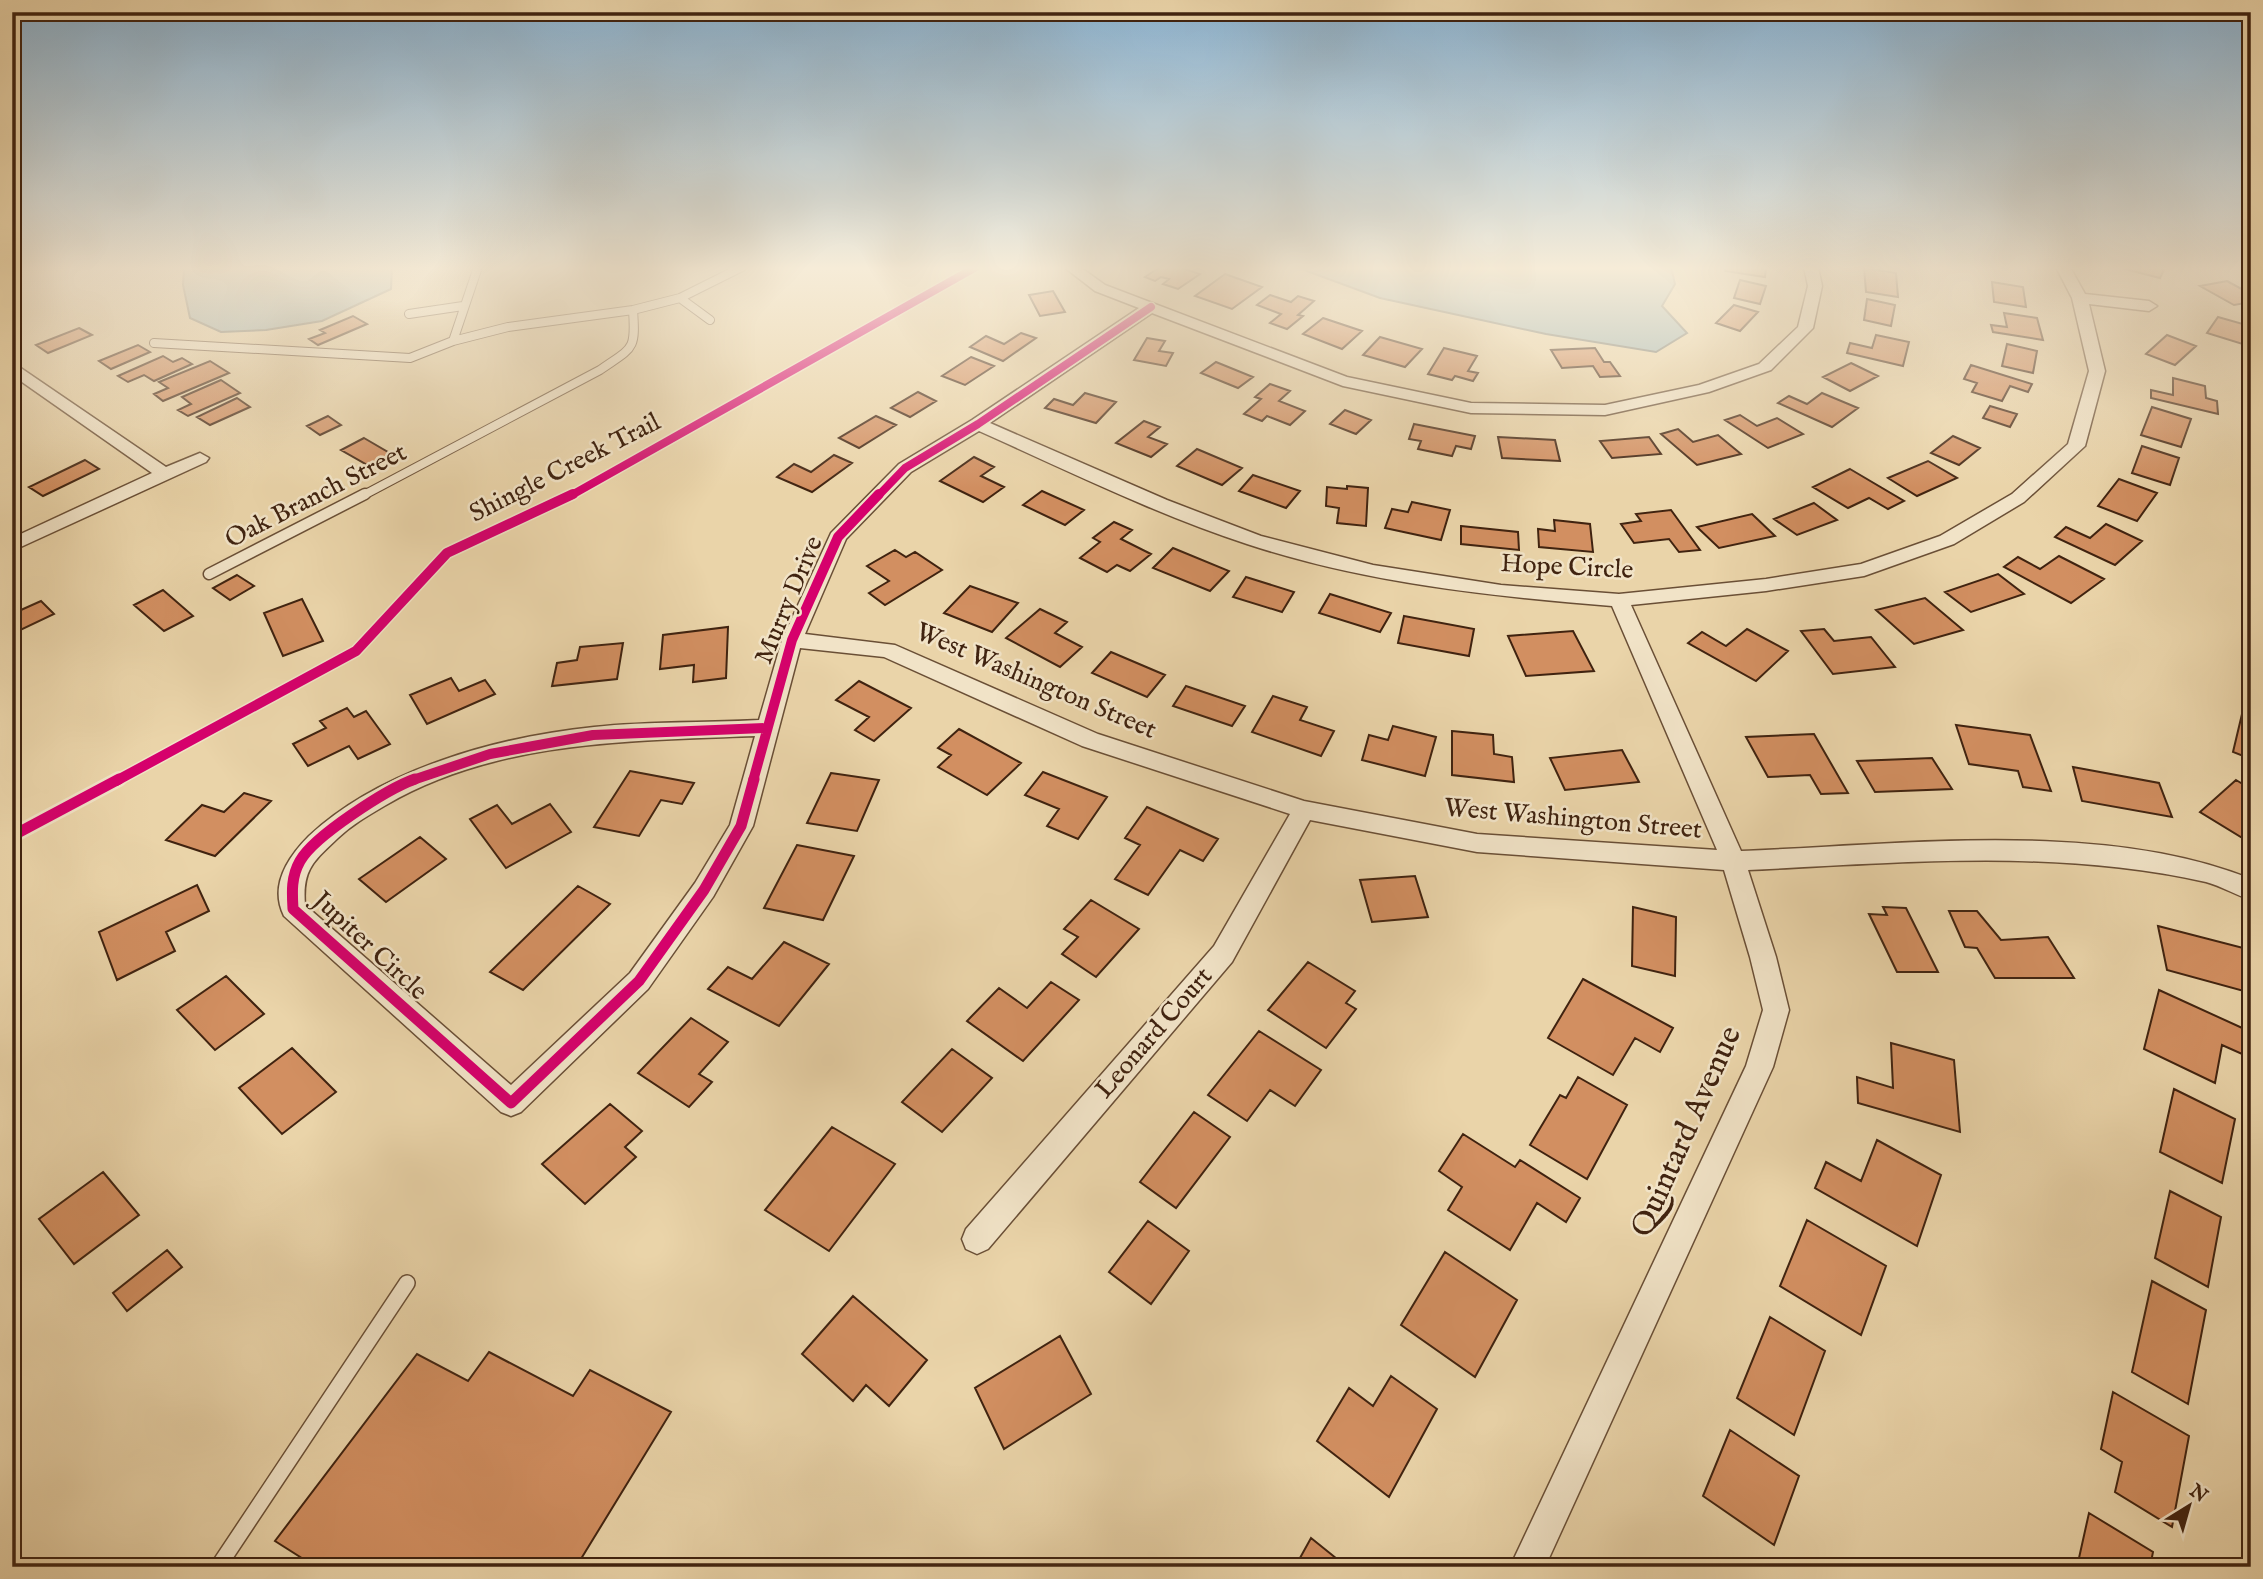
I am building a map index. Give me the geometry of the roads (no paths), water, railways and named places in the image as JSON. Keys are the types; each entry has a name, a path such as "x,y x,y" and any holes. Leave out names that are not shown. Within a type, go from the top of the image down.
{"street":[{"name":"Murry Drive","path":"511,1103 639,981 704,890 741,826 792,640 838,537 905,468 978,424 1101,341"},
{"path":"1238,341 1343,381 1471,408 1605,410 1703,389 1765,367 1792,341"},
{"name":"Hope Circle","path":"978,424 1161,504 1254,540 1373,571 1501,590 1619,600 1766,585 1864,570 1947,540 2018,498 2076,446 2097,371 2090,341"},
{"path":"12,368 165,474"},
{"path":"12,545 200,458"},
{"name":"Quintard Avenue","path":"1527,1567 1759,1067 1776,1010 1763,957 1732,861 1619,600"},
{"name":"West Washington Street","path":"792,640 888,650 1090,740 1304,810 1477,843 1732,861 1999,850 2107,855 2212,874 2251,890"},
{"name":"Jupiter Circle","path":"511,1103 293,909 291,885 300,860 342,820 407,782 490,754 593,735 766,728"},
{"name":"Leonard Court","path":"977,1239 1223,954 1304,810"}],"lane":[{"path":"154,343 410,358 453,341"},
{"name":"Oak Branch Street","path":"209,574 443,455 600,370 627,351 634,341"},
{"path":"218,1567 408,1283"}],"water":[{"path":"1587,341 1674,341 1656,352"}]}
